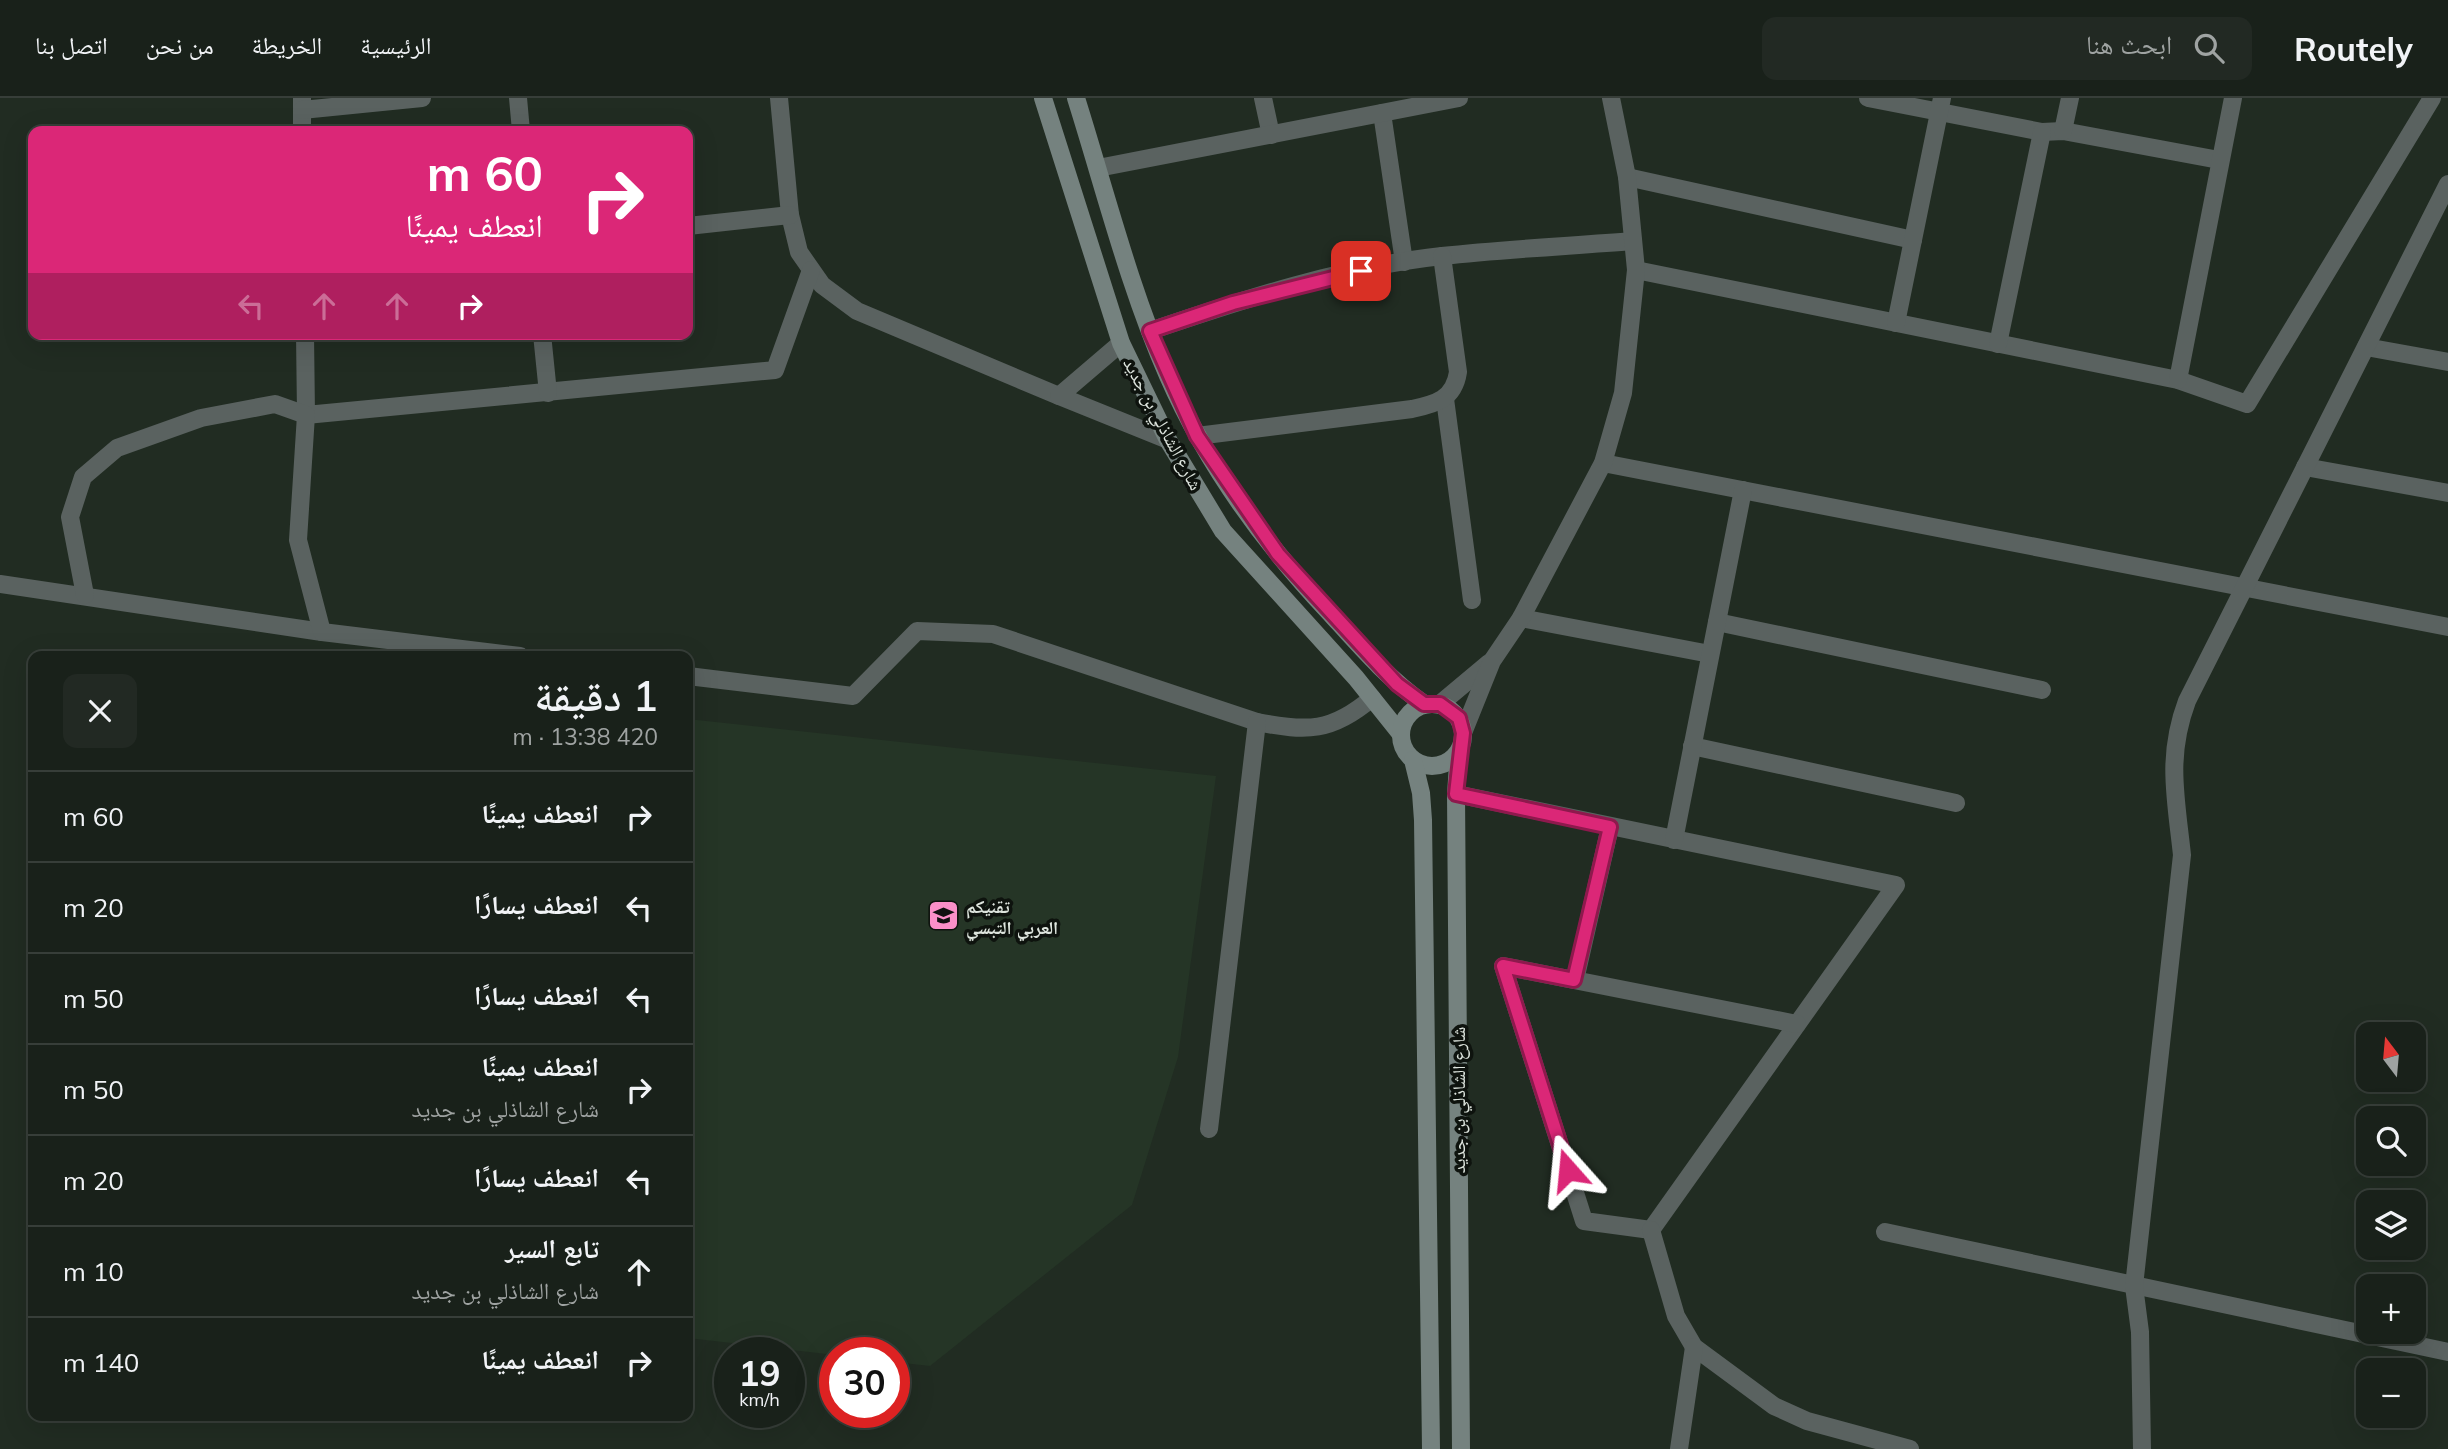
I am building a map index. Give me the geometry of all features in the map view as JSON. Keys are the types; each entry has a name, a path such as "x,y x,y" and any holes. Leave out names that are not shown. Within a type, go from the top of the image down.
{"main road":[{"name":"شارع الشاذلي بن جديد","path":"1043,98 1121,344 1168,440 1223,531 1400,733"},
{"name":"شارع الشاذلي بن جديد","path":"1076,98 1150,331 1197,436 1236,496 1306,588 1397,684 1432,704"},
{"path":"1432,704 1459,718 1463,733 1459,751 1450,760 1436,766 1413,760 1403,748 1400,733 1405,718 1432,704"},
{"name":"شارع الشاذلي بن جديد","path":"1459,751 1456,794 1461,1449"},
{"name":"شارع الشاذلي بن جديد","path":"1413,760 1421,793 1423,820 1432,1449"}],"street":[{"path":"302,126 302,104 422,98"},
{"path":"518,98 521,126"},
{"path":"779,98 790,215 799,252 821,285 858,311 1168,440"},
{"path":"1263,98 1271,135"},
{"path":"1098,168 1271,135 1391,107 1459,98"},
{"path":"1463,733 1492,661 1521,618 1603,463 1623,393 1636,270 1627,177 1611,98"},
{"path":"1868,98 1941,105 2042,132 2063,131 2220,160"},
{"path":"2063,131 2070,98"},
{"path":"2178,380 2232,98"},
{"path":"1636,270 2178,380 2247,404 2432,98"},
{"path":"1896,323 1941,105"},
{"path":"1391,107 1404,262"},
{"path":"1998,344 2042,132"},
{"path":"1627,177 1913,240"},
{"path":"2142,1449 2140,1332 2134,1286 2182,856 2174,788 2173,746 2187,701 2448,185"},
{"path":"693,225 790,215"},
{"path":"1150,331 1233,303 1306,283 1404,262 1442,256 1633,242"},
{"path":"1197,436 1412,409 1445,399 1456,387 1458,372 1442,256"},
{"path":"85,595 70,517 83,477 117,449 201,418 275,404 306,415 775,370 811,270"},
{"path":"305,340 306,415 298,540 322,632"},
{"path":"543,340 548,393"},
{"path":"1059,396 1121,344"},
{"path":"2366,347 2448,362"},
{"path":"1445,399 1472,600"},
{"path":"1603,463 2448,627"},
{"path":"2305,467 2448,493"},
{"path":"1674,840 1742,490"},
{"path":"0,584 322,632 479,651"},
{"path":"1521,618 1710,654"},
{"path":"1717,622 2042,690"},
{"path":"693,678 853,696 917,631 993,634 1257,722 1308,730 1332,724 1372,698"},
{"path":"1432,704 1492,661"},
{"path":"1209,1129 1257,722"},
{"path":"1692,747 1956,803"},
{"path":"1456,794 1896,885 1651,1230"},
{"path":"1574,980 1610,827"},
{"path":"1651,1230 1584,1221 1503,966 1797,1024"},
{"path":"1651,1230 1676,1315 1694,1347 1774,1406 1807,1421 1910,1449"},
{"path":"1885,1232 2448,1352"},
{"path":"1679,1449 1694,1347"}],"shaded area":[{"name":"تقنيكم العربي التبسي","path":"693,720 1216,776 1178,1057 1132,1205 930,1366 910,1364 910,1337 819,1337 819,1353 805,1352 805,1337 714,1337 714,1341 693,1339"}],"place":[{"name":"تقنيكم العربي التبسي","path":"943,916"}],"route":[{"path":"1361,271 1318,279 1233,303 1150,331 1197,436 1278,554 1306,588 1397,684 1424,704 1440,704 1459,718 1463,741 1457,764 1456,794 1610,827 1574,980 1503,966 1568,1170"}]}
